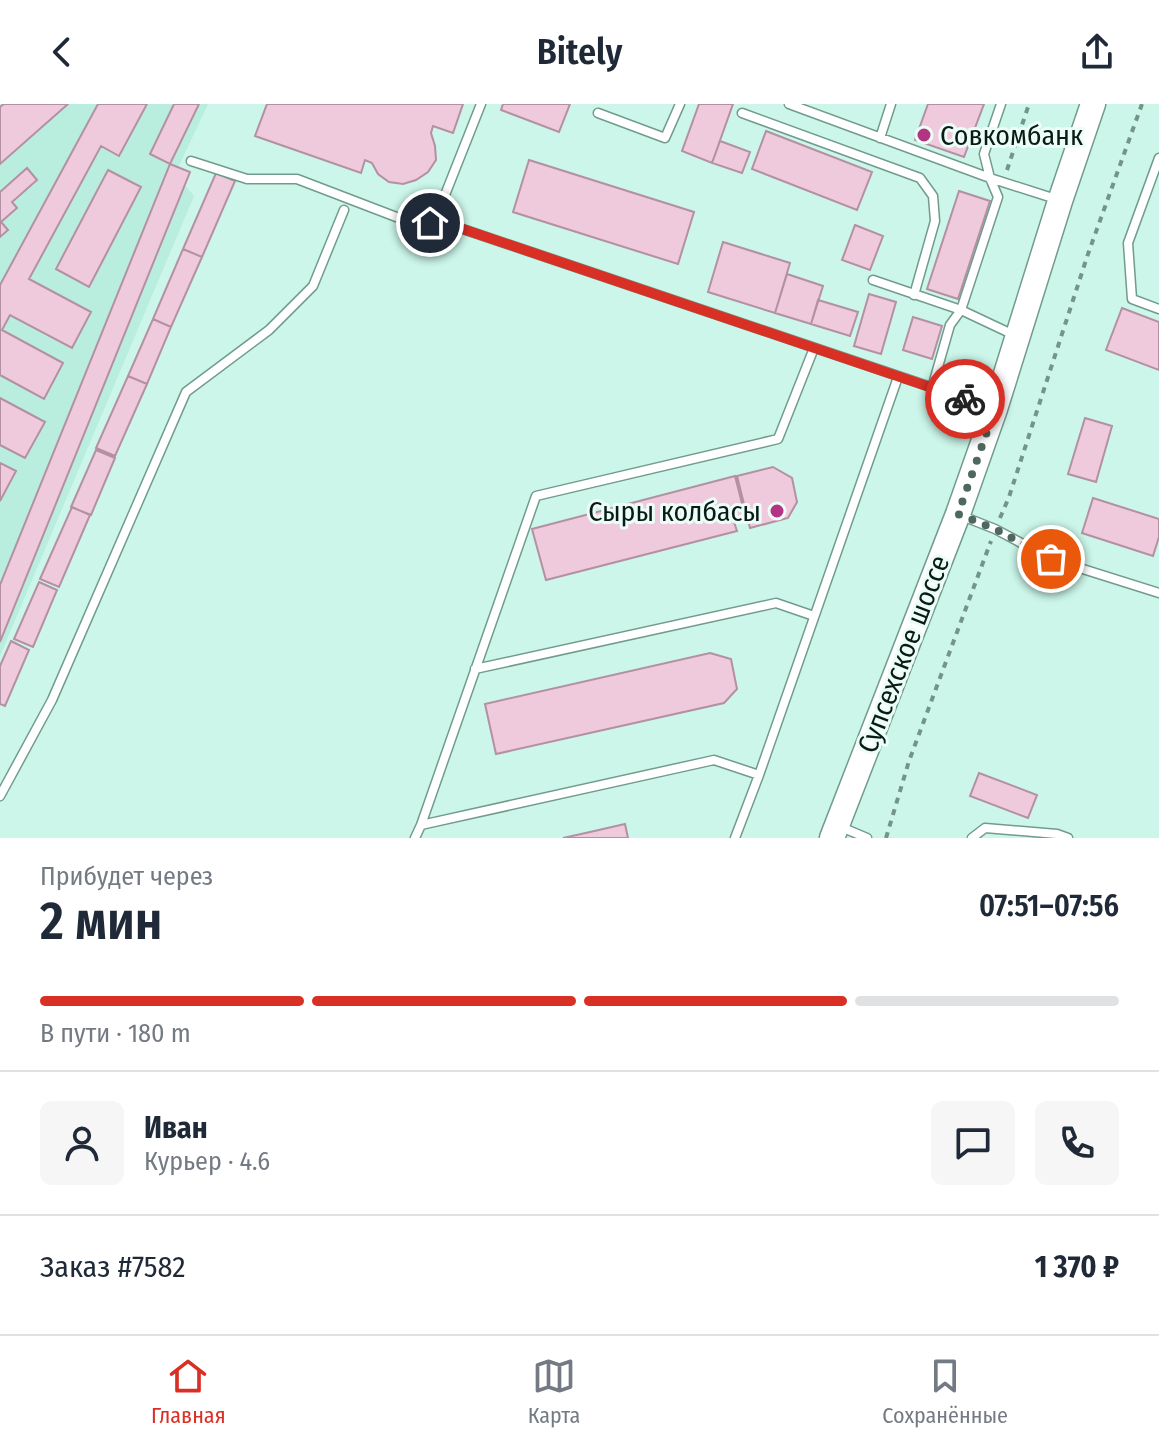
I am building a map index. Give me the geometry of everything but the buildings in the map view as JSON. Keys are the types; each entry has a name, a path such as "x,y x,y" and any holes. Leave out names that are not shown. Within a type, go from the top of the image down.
{"main road":[{"name":"Супсехское шоссе","path":"834,832 958,514 1093,104"}],"lane":[{"path":"441,205 481,104"},
{"path":"598,113 665,138 680,104"},
{"path":"789,104 1060,201"},
{"path":"880,138 891,104"},
{"path":"932,388 950,325 961,310 998,197 984,154 1001,104"},
{"path":"742,113 920,178 933,196 935,221 914,295"},
{"path":"1159,158 1128,243 1132,299 1159,309"},
{"path":"191,161 247,179 297,179 412,223 448,224 995,409"},
{"path":"0,796 52,700 186,392 269,330 313,286 344,210"},
{"path":"873,280 961,310 1018,337"},
{"path":"415,838 536,496 778,439 814,348"},
{"path":"735,838 898,377"},
{"path":"958,514 995,529 1051,559 1159,593"},
{"path":"475,669 776,603 814,616"},
{"path":"421,825 714,760 759,775"},
{"path":"972,838 985,828 1057,834 1068,838"},
{"path":"834,832 867,838"}],"path":[{"path":"1004,182 1029,104"},
{"path":"886,838 909,761 1009,497 1088,254 1142,104"}],"shaded area":[{"path":"0,104 208,104 175,174 194,196 0,656"}],"way so far":[{"path":"965,399 995,409 958,514 995,529 1051,559"}],"place":[{"name":"Совкомбанк","path":"924,135"},
{"name":"Сыры колбасы","path":"777,511"}],"route":[{"path":"430,223 448,224 965,399"}]}
